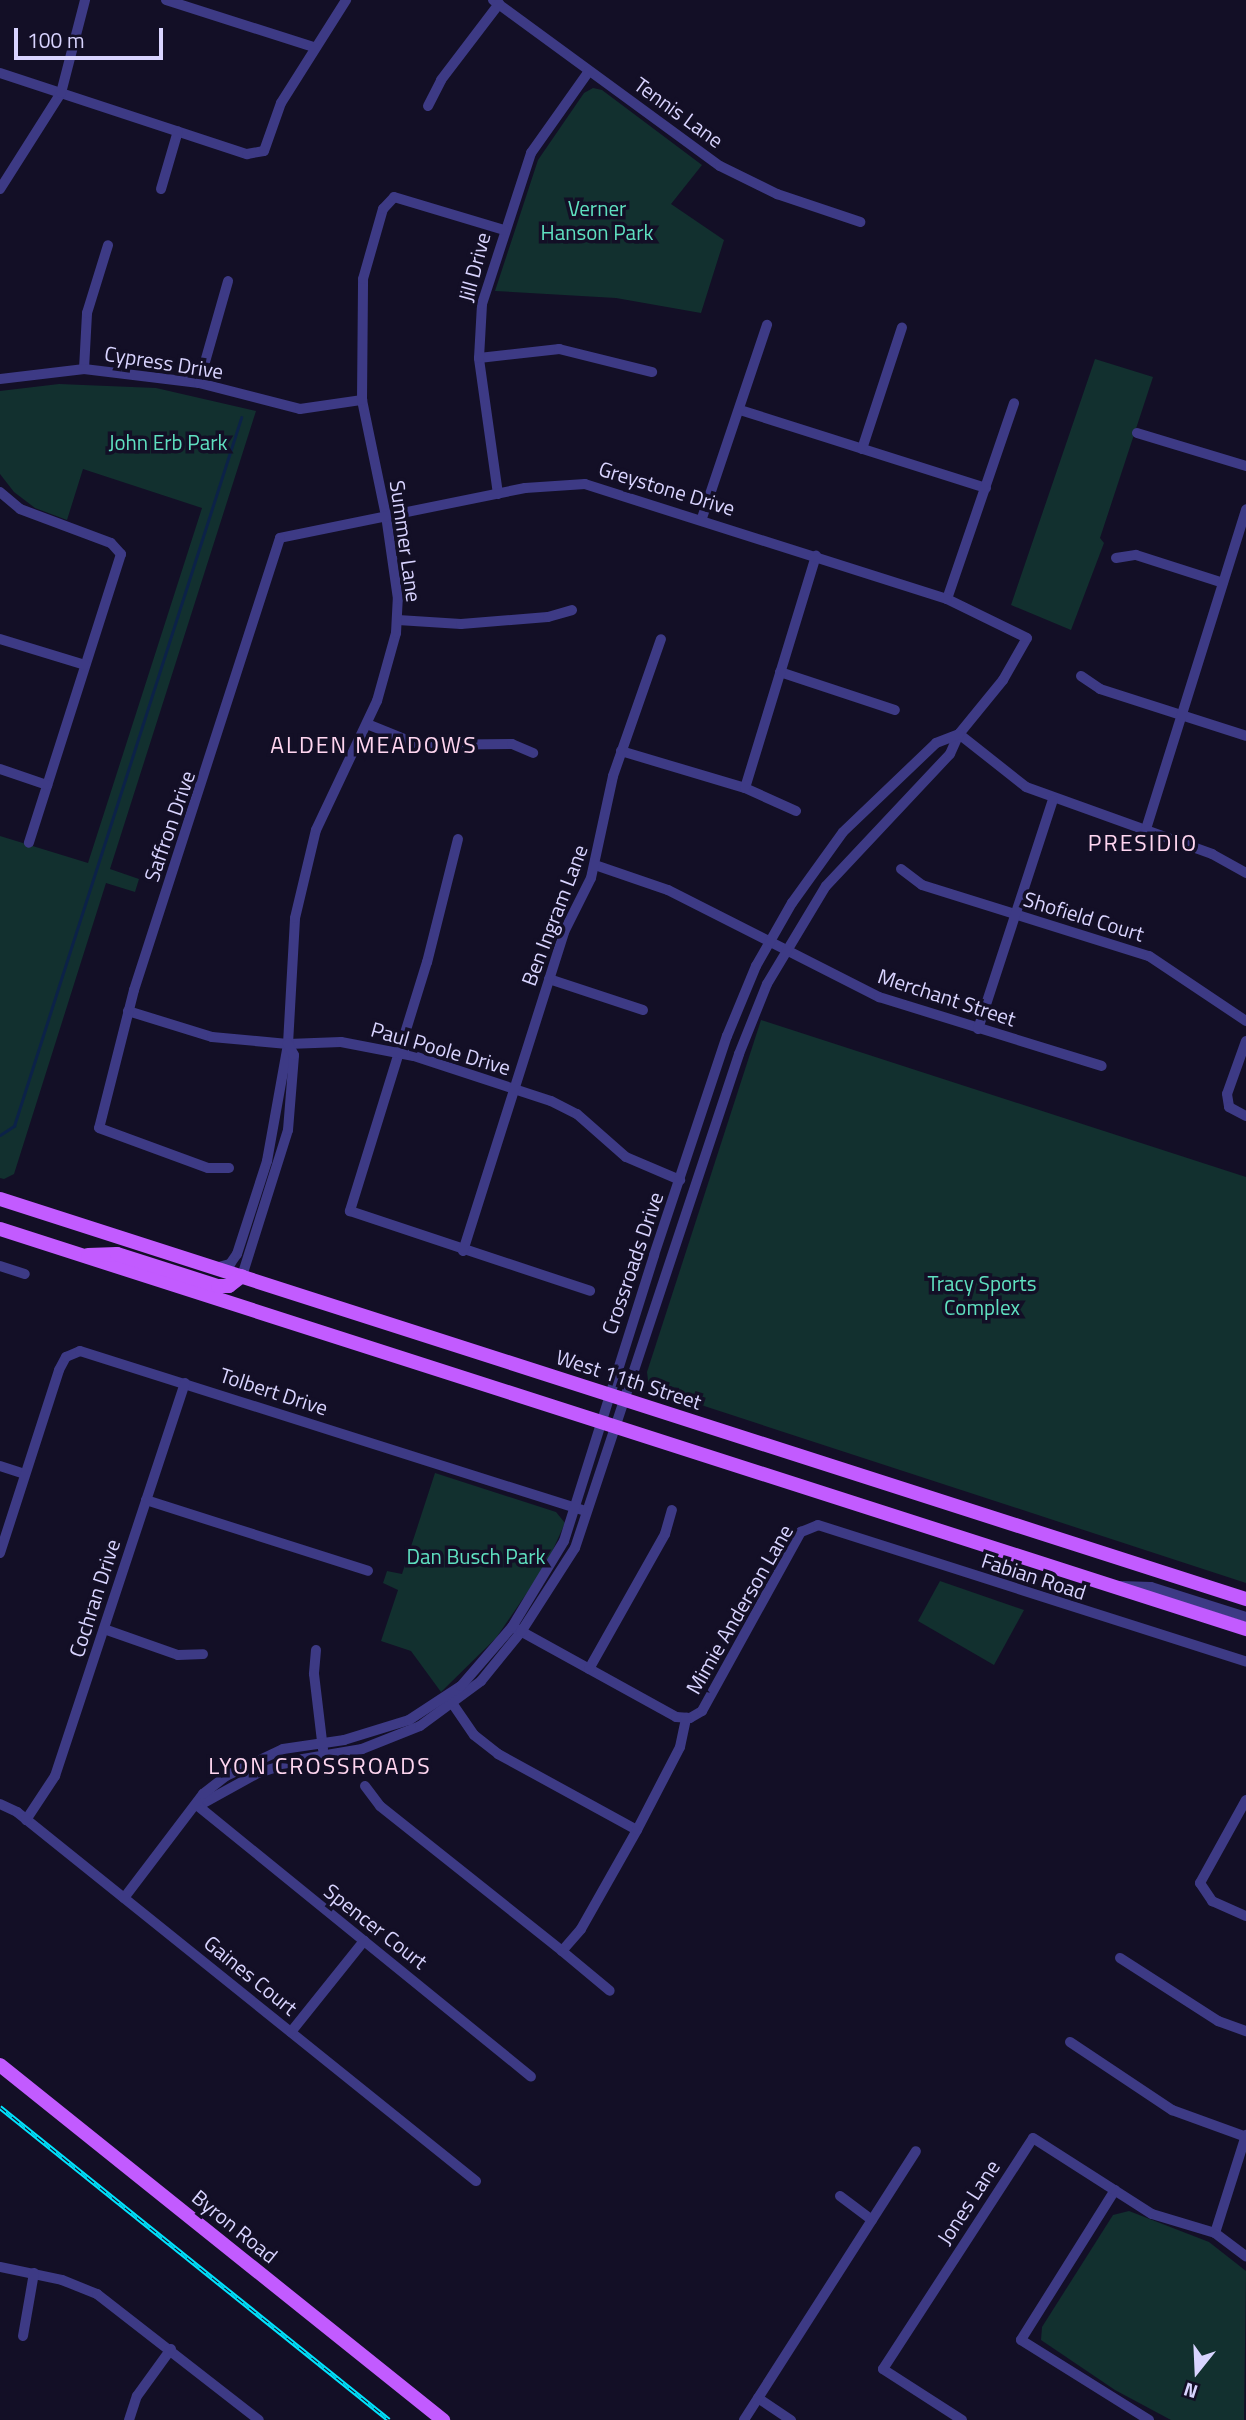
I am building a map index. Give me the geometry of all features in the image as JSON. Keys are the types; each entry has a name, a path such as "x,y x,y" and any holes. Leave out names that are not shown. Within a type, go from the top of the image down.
{"main road":[{"name":"West 11th Street","path":"0,1199 1246,1599"},
{"path":"0,1229 1246,1629"},
{"path":"83,1256 117,1254 218,1286 229,1286 242,1276"},
{"name":"Byron Road","path":"0,2065 443,2420"}],"street":[{"path":"0,189 61,93 85,0"},
{"path":"166,0 313,47"},
{"path":"0,73 247,154 264,151 281,103 313,47 346,0"},
{"path":"428,106 441,80 496,2"},
{"name":"Tennis Lane","path":"496,2 747,182 860,222"},
{"name":"Jill Drive","path":"498,494 480,358 482,304 531,153 589,71"},
{"path":"161,189 178,131"},
{"name":"Summer Lane","path":"215,1268 230,1264 241,1243 267,1161 289,1044 294,930 303,876 324,808 367,724 393,650 398,620 386,516 362,400 363,279 389,199 399,197 504,230"},
{"path":"84,369 87,313 108,244"},
{"path":"199,383 228,281"},
{"path":"702,518 767,325"},
{"path":"862,449 902,327"},
{"path":"480,358 559,349 652,372"},
{"name":"Cypress Drive","path":"0,379 84,369 199,383 300,408 362,400"},
{"path":"947,599 1014,403"},
{"path":"740,410 986,488"},
{"path":"1137,433 1246,466"},
{"name":"Greystone Drive","path":"280,538 498,494 585,484 702,518 947,599 1027,638"},
{"path":"0,492 20,509 117,546 120,560 29,843"},
{"path":"1146,829 1246,509"},
{"name":"Saffron Drive","path":"229,1168 208,1168 112,1137 99,1128 128,1012 280,538"},
{"path":"1116,558 1136,555 1223,583"},
{"path":"745,788 816,556"},
{"path":"398,620 461,624 548,617 572,610"},
{"name":"Crossroads Drive","path":"198,1806 258,1773 391,1739 450,1700 517,1629 582,1510 610,1425 627,1400 744,1040 784,951 826,886 950,754 959,734 1003,680 1027,638"},
{"path":"0,639 85,665"},
{"name":"Ben Ingram Lane","path":"463,1251 564,932 595,865 621,751 661,639"},
{"path":"780,672 895,710"},
{"path":"1081,676 1100,689 1246,736"},
{"path":"367,724 419,745 512,744 533,753"},
{"path":"959,734 1006,775 1053,800 1146,829 1212,854 1246,873"},
{"name":"Crossroads Drive","path":"610,1425 610,1395 680,1180 730,1028 768,942 843,832 936,743 959,734"},
{"path":"621,751 745,788 796,811"},
{"path":"0,769 47,785"},
{"path":"978,1029 1053,800"},
{"path":"458,839 400,1052 349,1211 590,1291"},
{"name":"Merchant Street","path":"595,865 668,890 878,997 1102,1066"},
{"name":"Shofield Court","path":"901,869 922,885 1149,956 1246,1021"},
{"path":"549,979 643,1010"},
{"name":"Paul Poole Drive","path":"128,1012 212,1037 289,1044 341,1042 400,1052 513,1089 577,1114 626,1157 680,1180"},
{"path":"1246,1041 1227,1094 1229,1107 1246,1116"},
{"name":"Summer Lane","path":"242,1276 288,1130 294,1055 289,1044"},
{"path":"0,1266 25,1274"},
{"name":"Tolbert Drive","path":"25,1474 60,1370 70,1354 86,1351 582,1510"},
{"name":"Cochran Drive","path":"26,1820 55,1776 185,1382"},
{"path":"0,1466 25,1474 0,1553"},
{"path":"146,1500 368,1571"},
{"path":"589,1669 665,1534 672,1510"},
{"name":"Mimie Anderson Lane","path":"517,1629 676,1717 686,1718 702,1711 795,1541 810,1526"},
{"name":"Fabian Road","path":"810,1526 827,1527 1246,1662"},
{"path":"1114,1587 1152,1587 1246,1617"},
{"path":"104,1629 178,1655 203,1654"},
{"path":"316,1650 314,1674 324,1755"},
{"path":"450,1700 474,1735 498,1754 637,1830"},
{"name":"Crossroads Drive","path":"124,1898 211,1788 251,1762 283,1749 409,1720 450,1700"},
{"path":"562,1951 581,1930 637,1830 680,1747 686,1718"},
{"path":"365,1786 380,1806 610,1991"},
{"path":"1246,1801 1200,1883 1212,1901 1246,1916"},
{"name":"Gaines Court","path":"0,1804 26,1820 475,2181"},
{"name":"Spencer Court","path":"198,1806 531,2077"},
{"path":"292,2032 363,1941"},
{"path":"1120,1958 1218,2021 1246,2031"},
{"path":"1070,2042 1172,2110 1246,2136 1215,2232"},
{"name":"Jones Lane","path":"962,2420 883,2369 1033,2138 1115,2190"},
{"path":"744,2420 916,2151"},
{"path":"1149,2420 1021,2340 1115,2190 1152,2214 1215,2232 1246,2256"},
{"path":"840,2196 872,2220"},
{"path":"0,2267 34,2273 97,2294 259,2420"},
{"path":"23,2336 34,2273"},
{"path":"129,2420 137,2396 170,2349"},
{"path":"758,2398 791,2420"}],"green space":[{"name":"Verner Hanson Park","path":"593,88 602,90 702,165 671,204 724,240 701,313 616,298 495,291 538,160 584,93"},
{"path":"1095,359 1153,377 1100,538 1104,543 1071,630 1011,605"},
{"name":"John Erb Park","path":"59,384 156,388 256,411 110,869 139,879 135,892 106,883 14,1174 4,1179 0,1178 0,836 88,863 202,508 83,469 67,520 35,508 14,492 0,474 0,391"},
{"name":"Tracy Sports Complex","path":"761,1020 1246,1177 1246,1583 649,1388 647,1372"},
{"name":"Dan Busch Park","path":"435,1473 556,1512 565,1523 546,1565 496,1638 441,1692 411,1651 381,1641 398,1590 383,1583 387,1571 402,1574"},
{"path":"940,1581 1024,1610 994,1665 918,1621"},
{"path":"1129,2211 1209,2242 1246,2271 1244,2420 1171,2420 1115,2390 1041,2340 1042,2327 1113,2215"}],"waterway":[{"path":"0,1135 14,1126 241,418"}],"railway":[{"path":"0,2107 389,2420"}],"district":[{"name":"ALDEN MEADOWS","path":"374,745"},
{"name":"PRESIDIO","path":"1143,843"},
{"name":"LYON CROSSROADS","path":"320,1766"}]}
